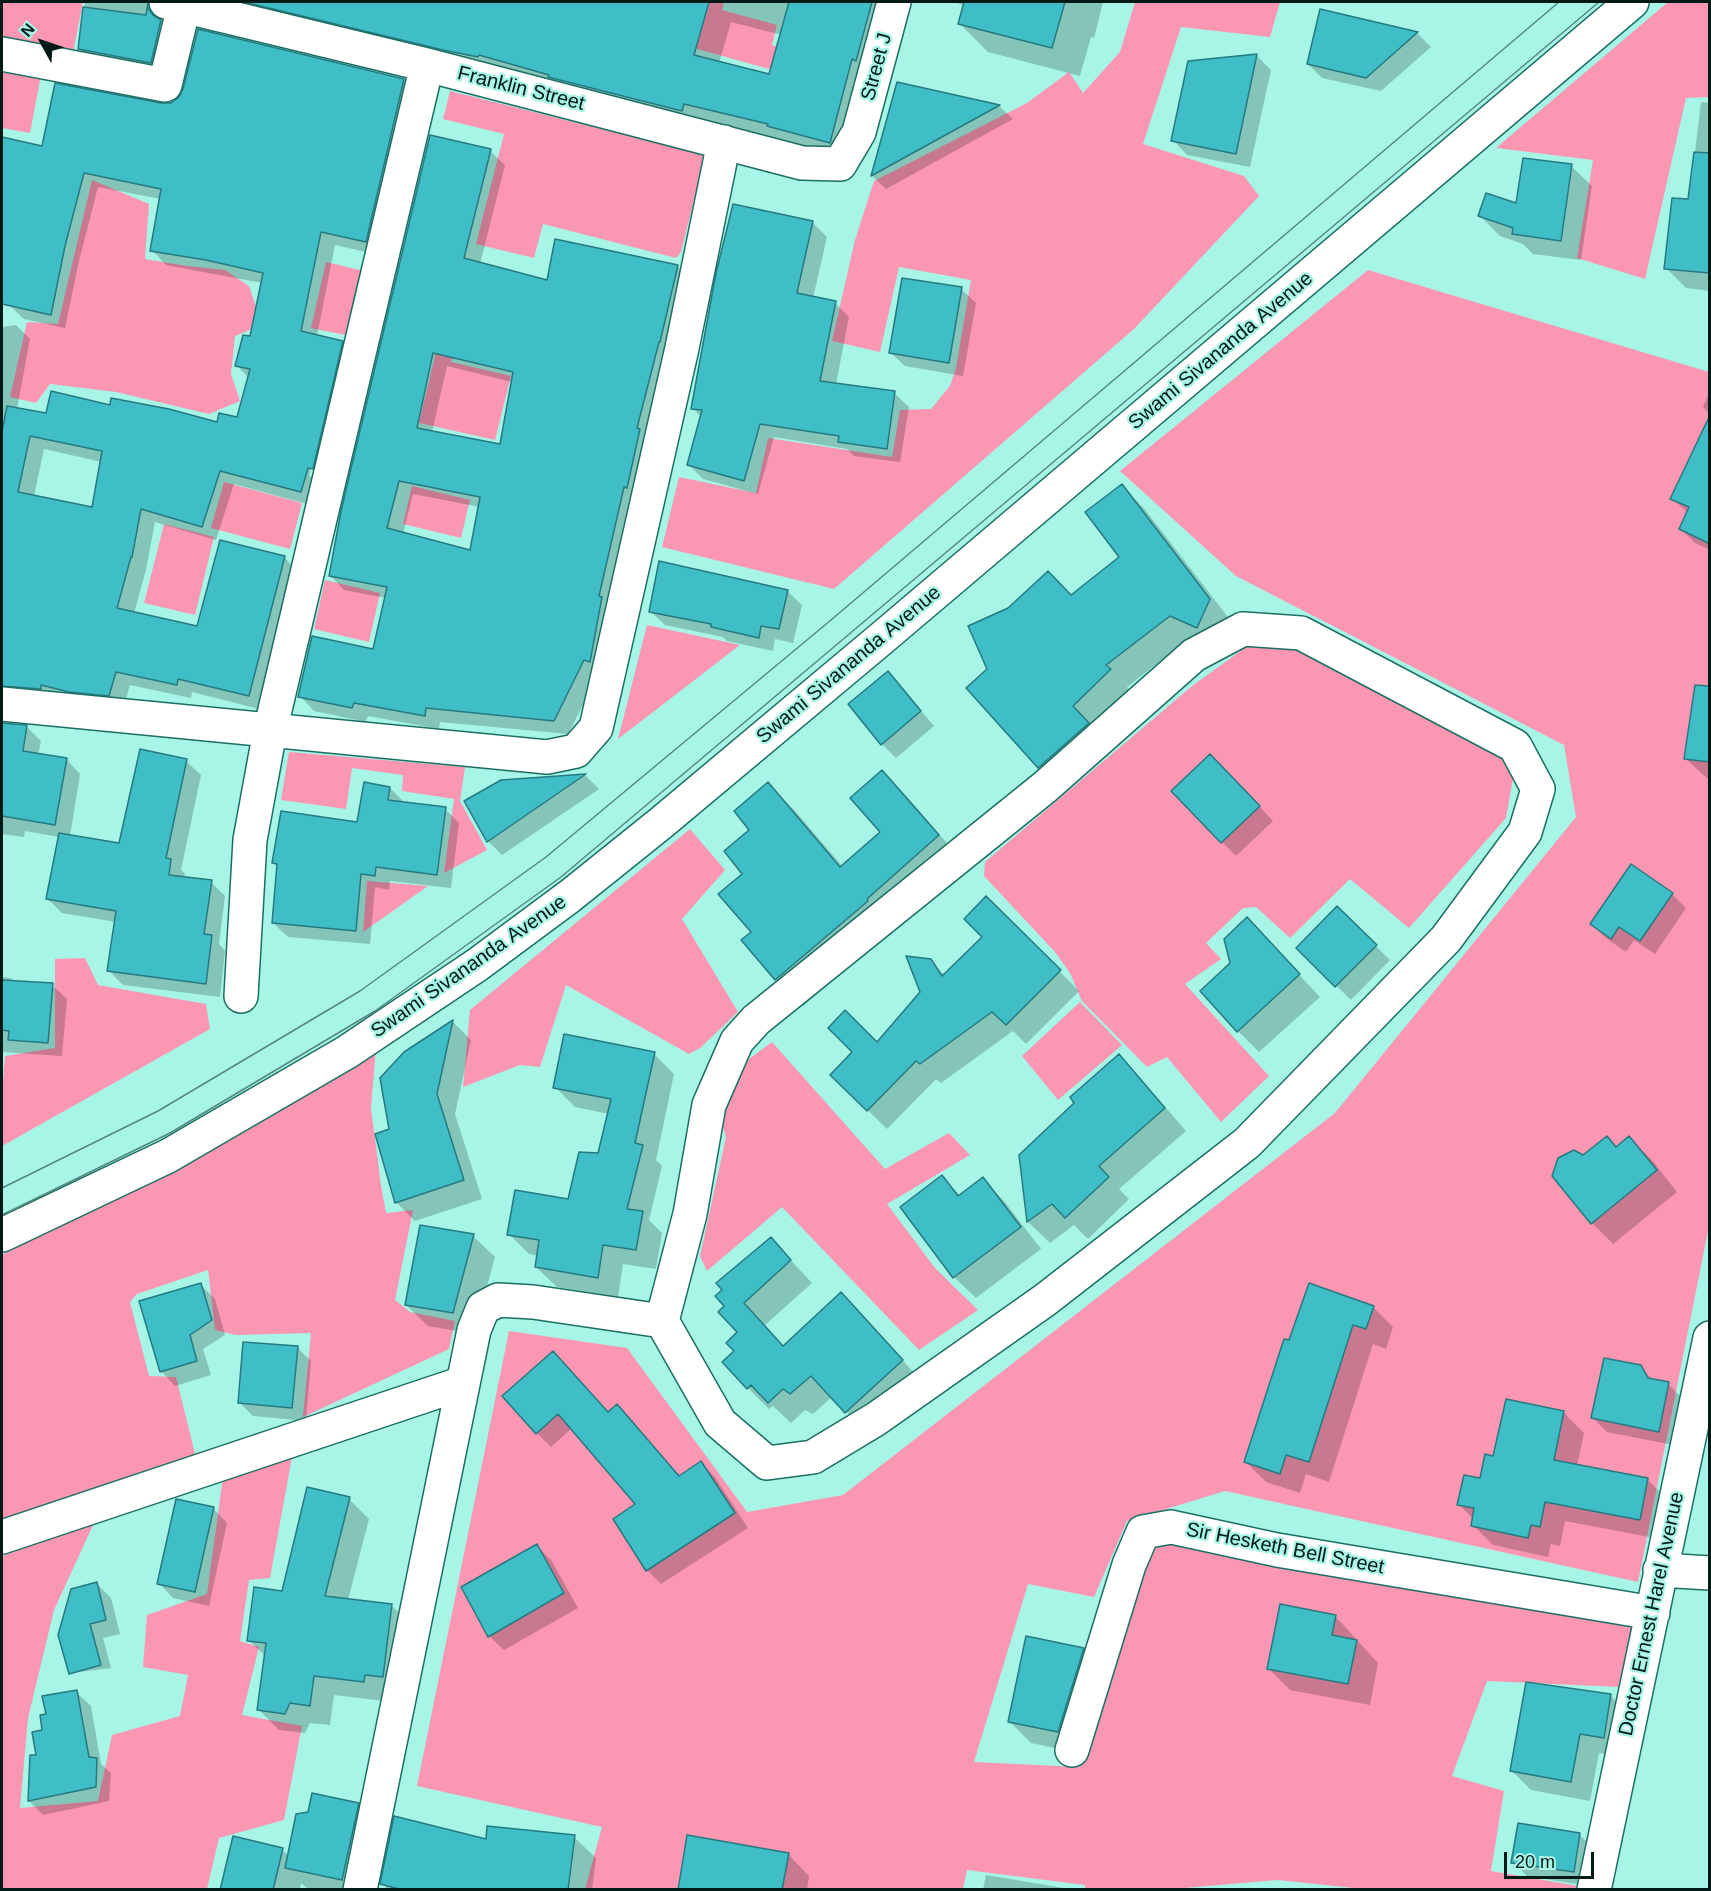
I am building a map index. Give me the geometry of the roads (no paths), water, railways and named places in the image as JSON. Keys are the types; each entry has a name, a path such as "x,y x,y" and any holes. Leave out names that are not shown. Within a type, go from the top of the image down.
{"street":[{"name":"Street J","path":"859,132 894,2"},
{"name":"Swami Sivananda Avenue","path":"2,1235 168,1156 347,1052 477,965 570,896 661,823 863,653 1632,2"},
{"name":"Franklin Street","path":"175,4 427,65 802,163 840,164 859,132"},
{"path":"2,54 165,85 175,4"},
{"path":"241,996 250,840 270,731 427,65"},
{"path":"2,704 547,757 576,751 596,728 682,348 724,142"},
{"path":"1243,629 1301,633 1515,746 1538,789 1525,832 1446,939 1247,1143 1045,1300 876,1419 813,1457 767,1463 720,1423 662,1321 690,1214 709,1105 737,1041 756,1020 1045,787 1194,655 1243,629"},
{"path":"360,1890 474,1330 483,1308 498,1300 533,1302 662,1321"},
{"name":"Doctor Ernest Harel Avenue","path":"1594,1890 1710,1338"},
{"path":"2,1537 463,1383"},
{"name":"Sir Hesketh Bell Street","path":"1072,1750 1129,1565 1143,1532 1171,1527 1277,1550 1653,1612"},
{"path":"1660,1570 1710,1573"}],"tram line":[{"path":"2,1188 158,1111 360,991 546,857 831,620 1559,2"},
{"path":"2,1215 170,1133 375,1011 561,877 1599,2"}]}
